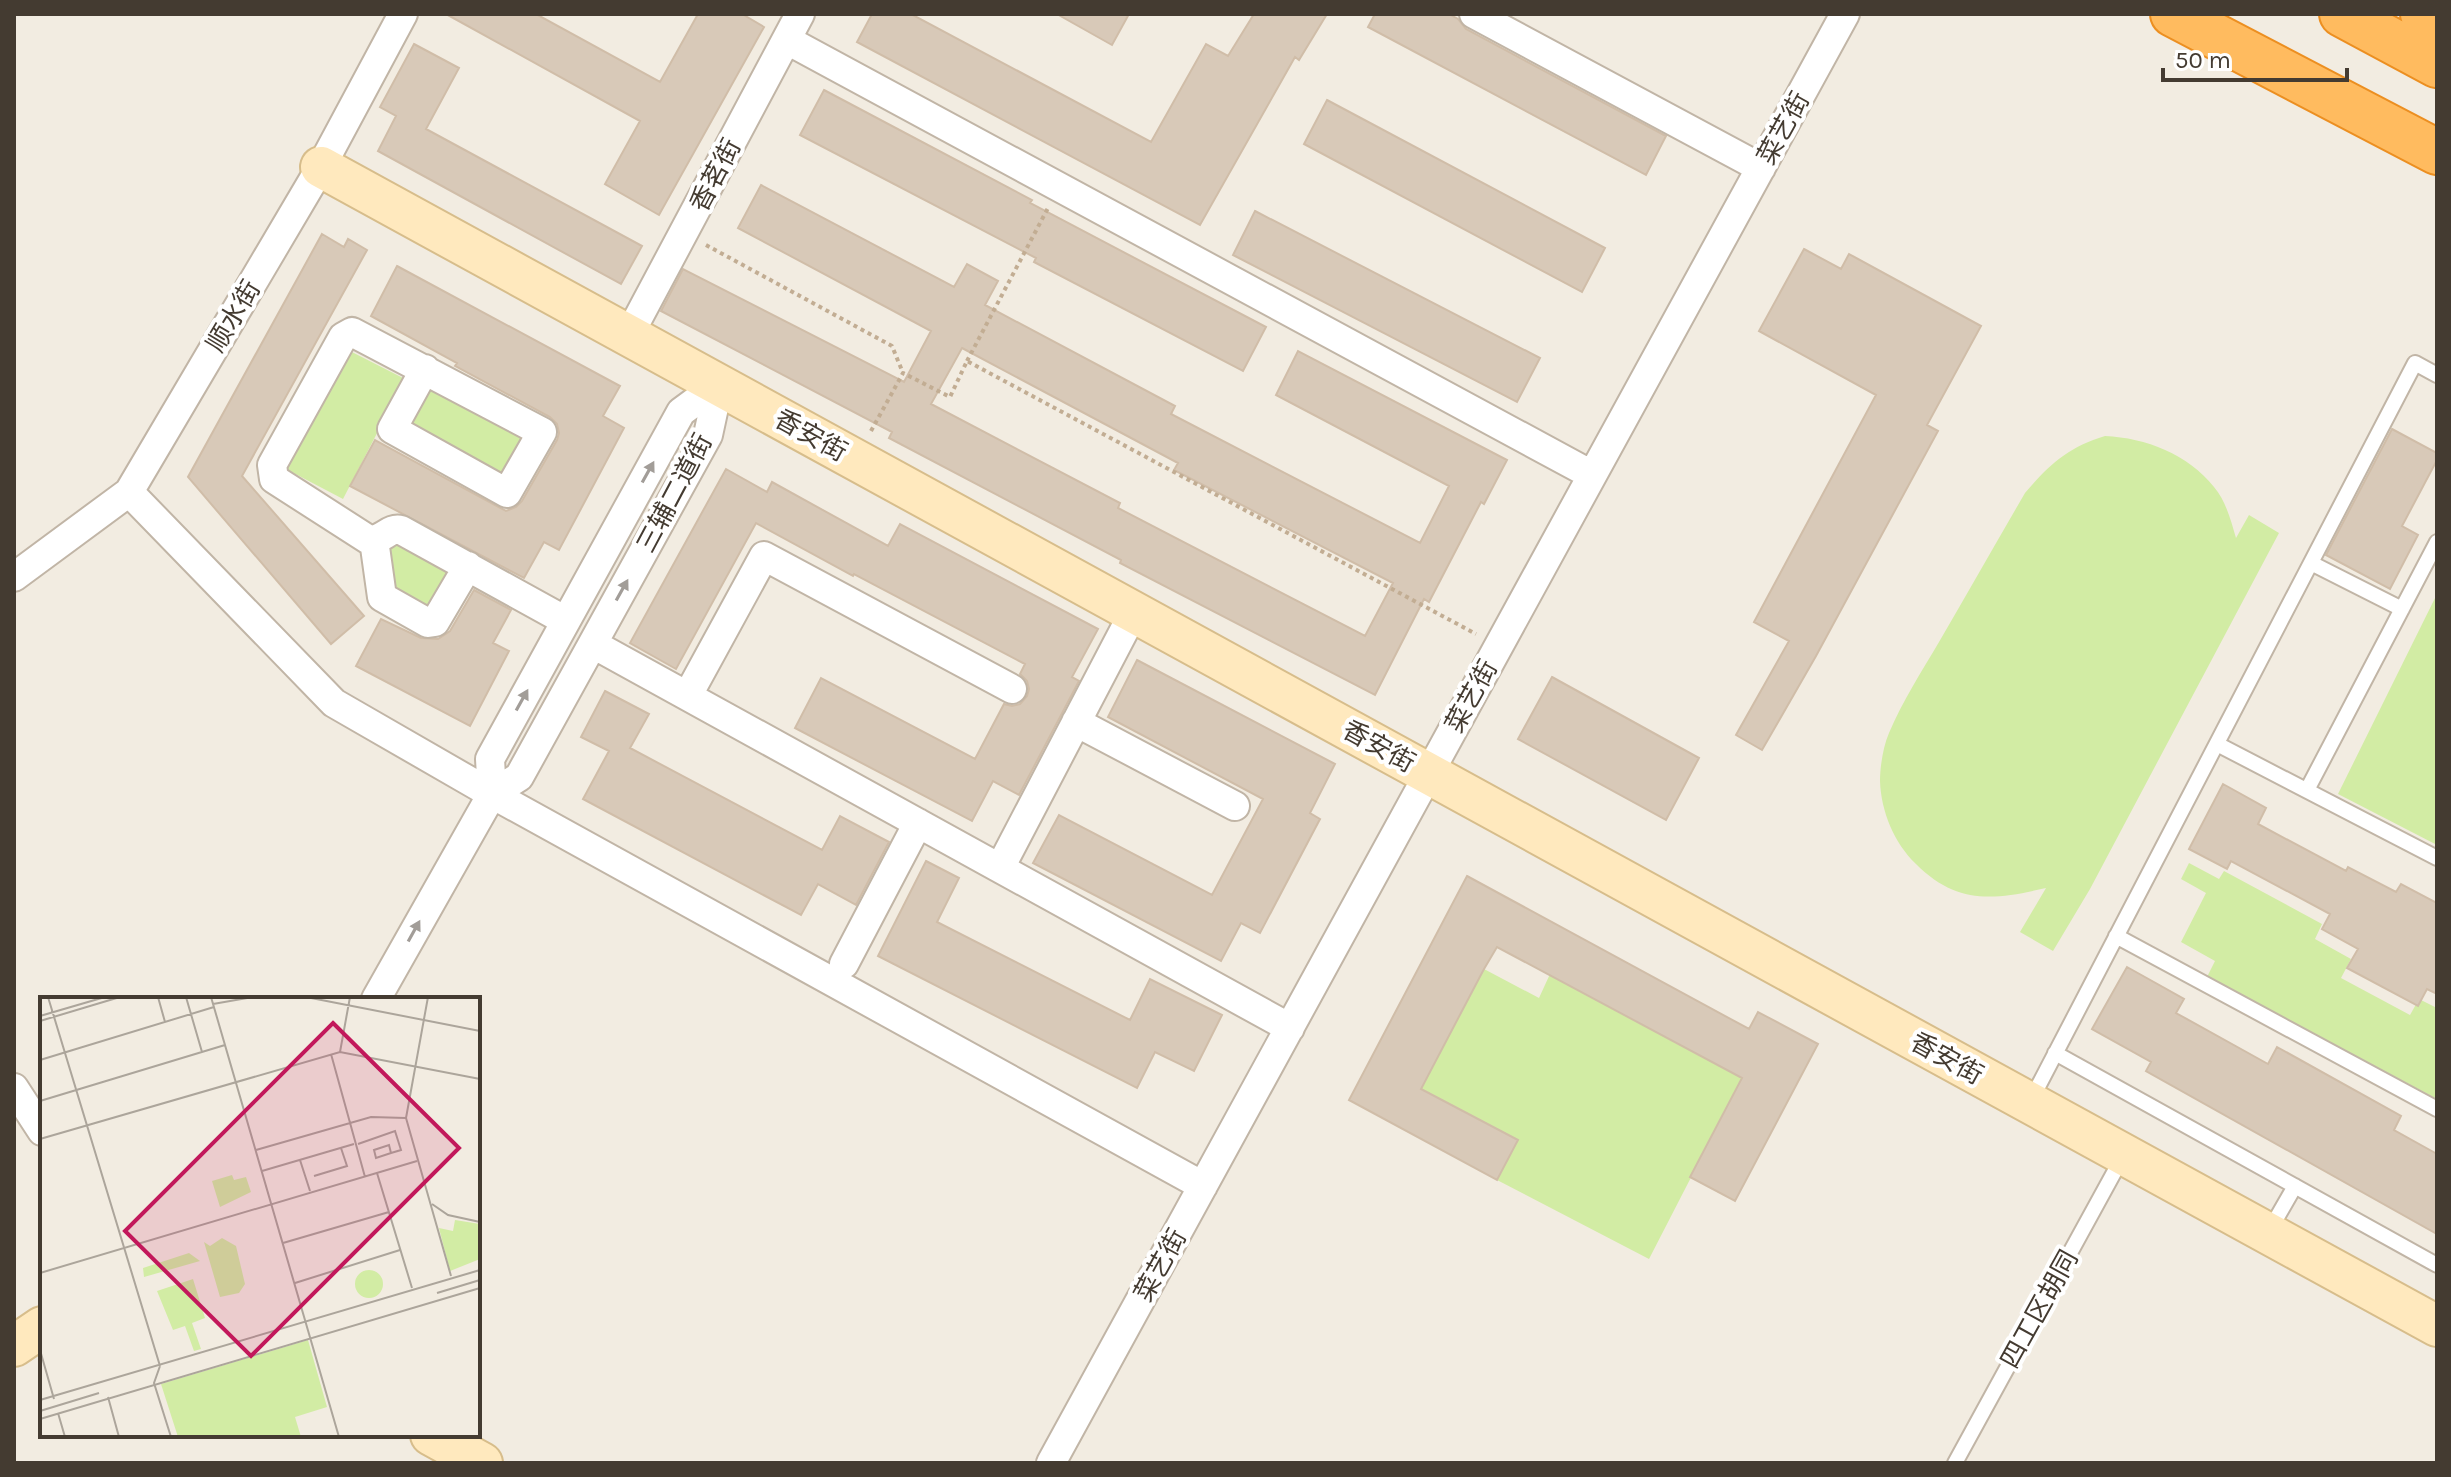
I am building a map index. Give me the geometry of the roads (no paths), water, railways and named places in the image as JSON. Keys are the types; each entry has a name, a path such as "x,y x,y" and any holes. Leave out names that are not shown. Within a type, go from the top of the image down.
{"highway":[{"path":"2173,14 2437,152"},
{"path":"2236,14 2437,123"},
{"path":"2342,14 2437,65"},
{"path":"2423,14 2437,22"}],"street":[{"name":"顺水街","path":"14,577 129,492 321,167 403,14"},
{"name":"香茗街","path":"629,335 800,14"},
{"path":"1474,14 1761,168"},
{"name":"菜艺街","path":"1051,1463 1845,14"},
{"path":"787,40 1592,475"},
{"name":"香安街","path":"321,167 2437,1326"},
{"path":"425,369 392,429 507,493 542,432 425,369 357,333 346,334 272,465 274,479 369,540 398,529 566,621"},
{"name":"三辅二道街","path":"492,794 490,759 681,412 719,384"},
{"name":"三辅二道街","path":"377,997 492,794 519,777 708,435 719,384"},
{"path":"129,492 334,703 492,794 1203,1186"},
{"path":"374,540 382,597 428,623 435,622 468,566"},
{"path":"688,695 764,556 1012,689"},
{"path":"1000,868 1126,627"},
{"path":"593,644 1290,1028"},
{"path":"1076,722 1235,806"},
{"path":"844,964 918,823"},
{"path":"14,1088 40,1128"},
{"path":"14,1346 40,1328"},
{"path":"435,1437 482,1463"}],"lane":[{"path":"2029,1103 2415,363 2437,375"},
{"path":"2307,790 2437,542"},
{"path":"2311,563 2402,609"},
{"path":"2217,744 2437,858"},
{"path":"2116,936 2437,1109"},
{"path":"2055,1053 2437,1265"},
{"name":"四工区胡同","path":"1955,1463 2124,1155"},
{"path":"2268,1233 2295,1186"}]}
